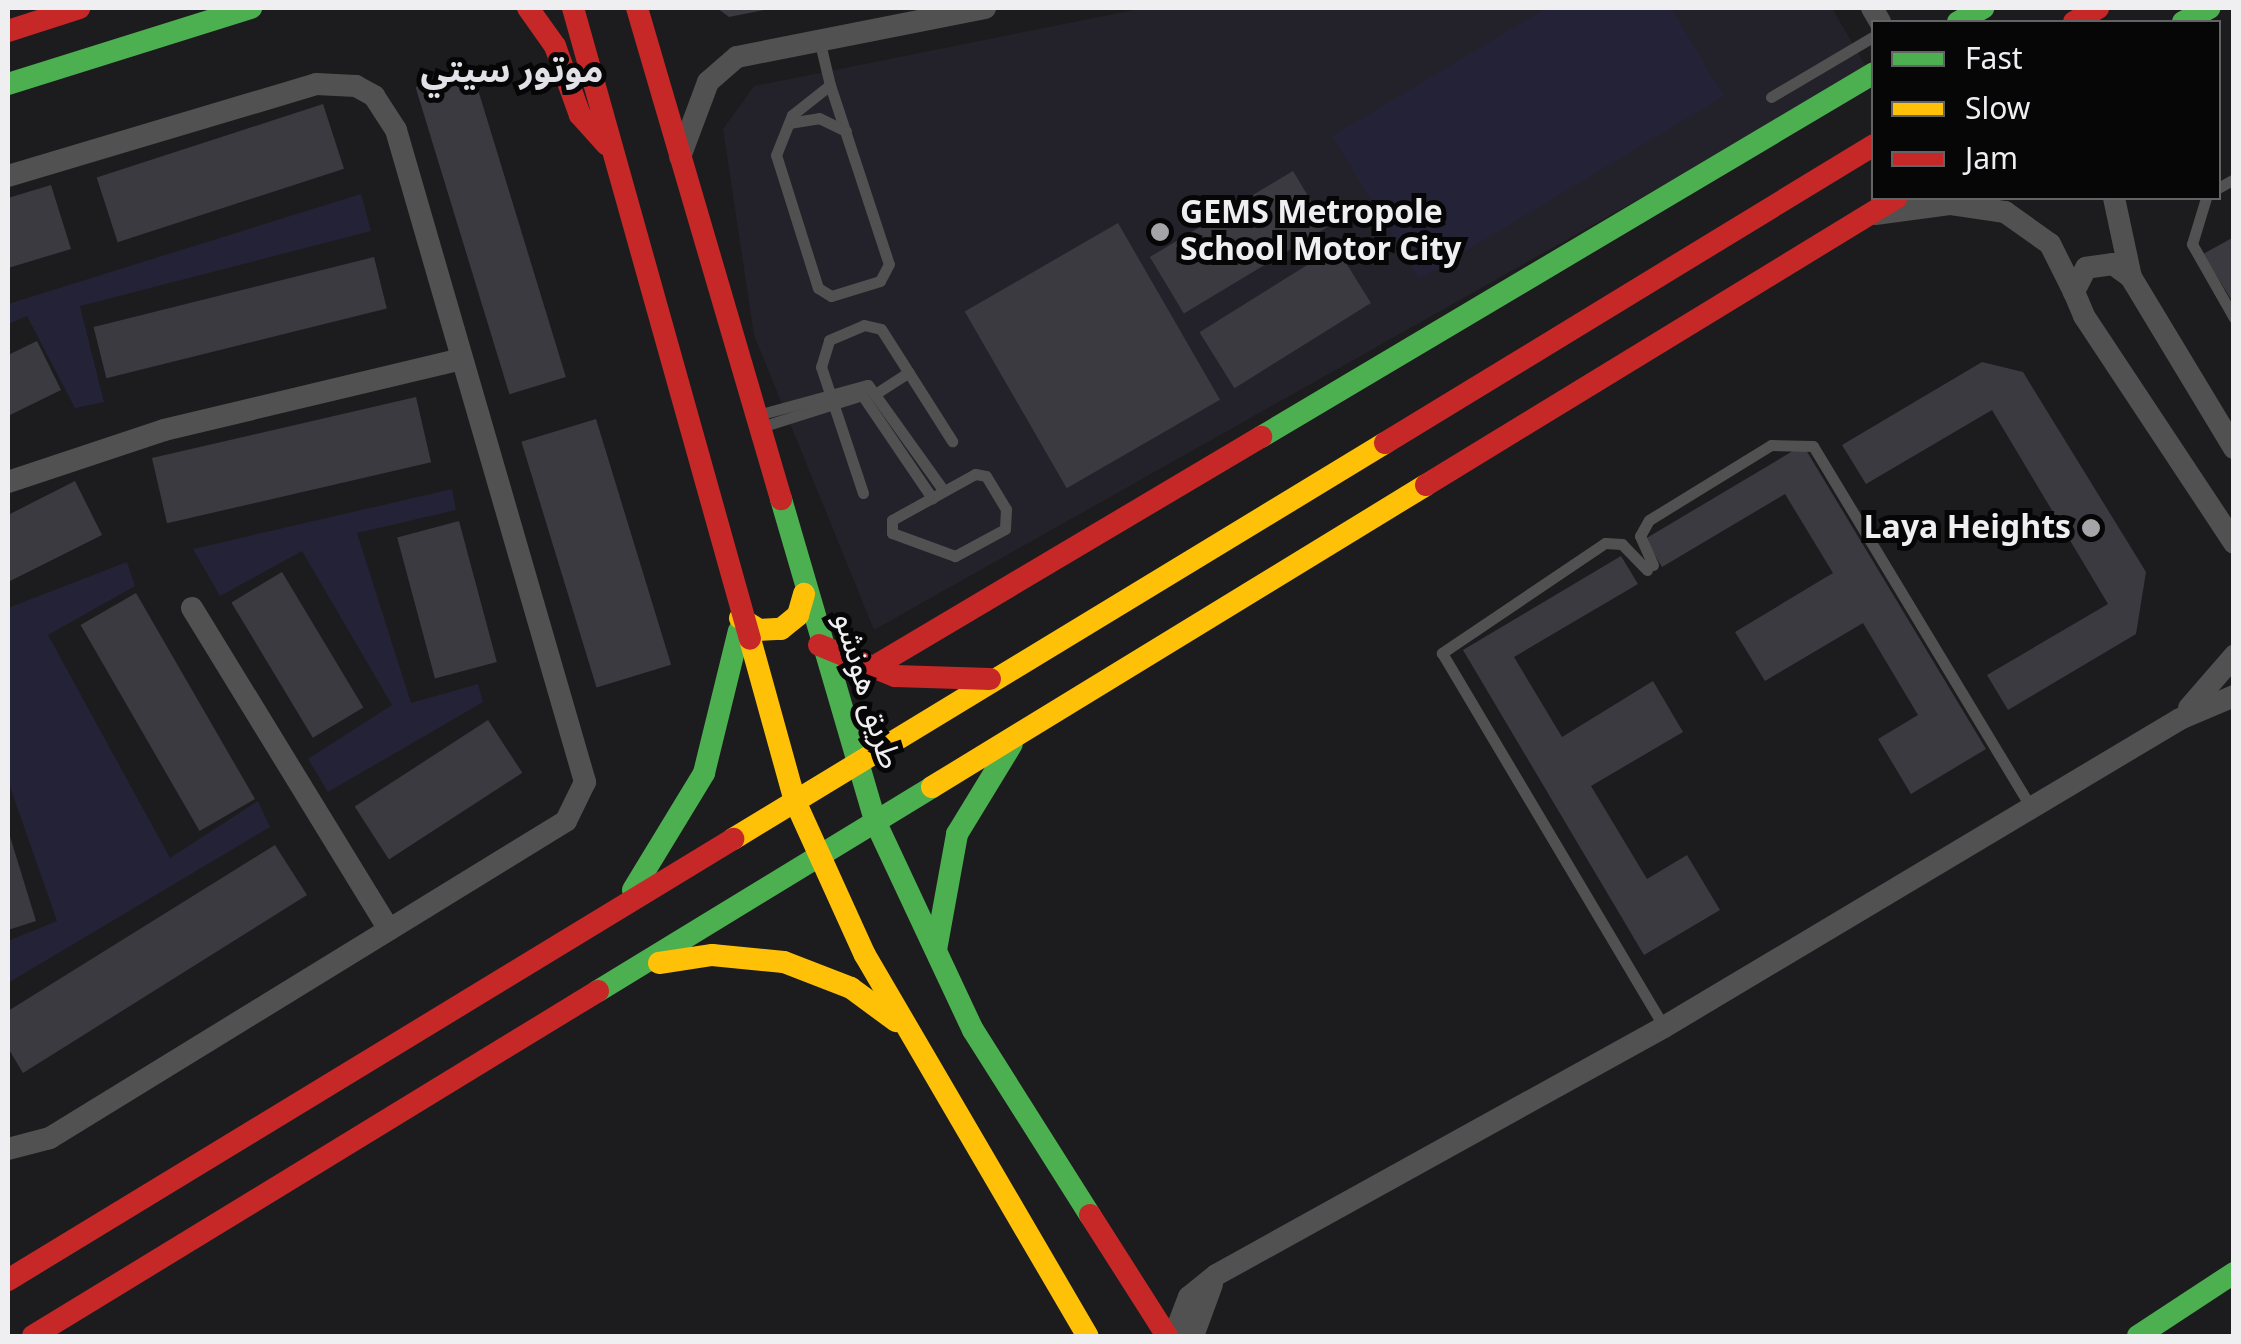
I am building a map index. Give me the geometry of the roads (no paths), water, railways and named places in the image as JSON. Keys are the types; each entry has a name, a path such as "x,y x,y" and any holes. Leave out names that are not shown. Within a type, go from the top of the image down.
{"main road":[{"path":"8,31 50,13 79,8"},
{"path":"8,84 251,8"},
{"path":"528,8 555,46 580,116 610,148"},
{"path":"572,8 740,618 796,801 817,855 909,1032 1088,1336"},
{"name":"طريق هونشو","path":"637,8 804,594 875,821 936,958 1014,1101 1170,1336"},
{"path":"2187,20 2209,8"},
{"path":"870,668 1871,75"},
{"path":"8,1280 1871,147"},
{"path":"32,1336 1893,200"},
{"path":"740,618 759,630 781,628 798,615 804,594"},
{"path":"620,908 676,830 704,773 732,682 740,618"},
{"path":"819,645 870,668 922,681 1003,677"},
{"path":"936,958 956,834 997,761 1025,730"},
{"path":"641,967 712,955 784,962 851,988 909,1032"},
{"path":"2138,1336 2234,1273"}],"street":[{"path":"680,157 721,67 819,40 985,8"},
{"path":"8,176 316,84 356,86 374,96 396,130 586,782 566,821 50,1138 8,1149"},
{"path":"2114,200 2131,277 2234,448"},
{"path":"1866,216 1951,204 2005,212 2050,244 2074,292 2234,544"},
{"path":"2074,292 2077,279 2099,263 2131,277"},
{"path":"8,482 146,434 461,359"},
{"path":"192,608 388,930"},
{"path":"2180,719 2234,656"},
{"path":"1170,1336 1189,1297 1216,1275 1664,1027 2180,719 2234,696"},
{"path":"1193,1336 1216,1275"}],"lane":[{"path":"1771,97 1871,38"},
{"path":"819,40 889,264 880,281 832,296 818,288 778,164 785,125 830,85"},
{"path":"785,125 819,118 849,134"},
{"path":"2205,200 2192,244 2234,318"},
{"path":"863,493 831,398 824,345 864,326 888,335 952,442"},
{"path":"875,394 909,372"},
{"path":"756,422 861,384 875,394 938,494"},
{"path":"831,398 865,398 938,494"},
{"path":"1664,1027 1442,652 1605,543 1622,544 1650,568 1640,536 1648,520 1770,445 1813,446 2031,808"},
{"path":"982,474 1008,524 955,556 892,533 892,520 938,494 982,474"}],"place":[{"name":"GEMS Metropole School Motor City","path":"1160,232"},
{"name":"Laya Heights","path":"2091,528"}],"district":[{"name":"موتور سيتي","path":"512,71"}]}
